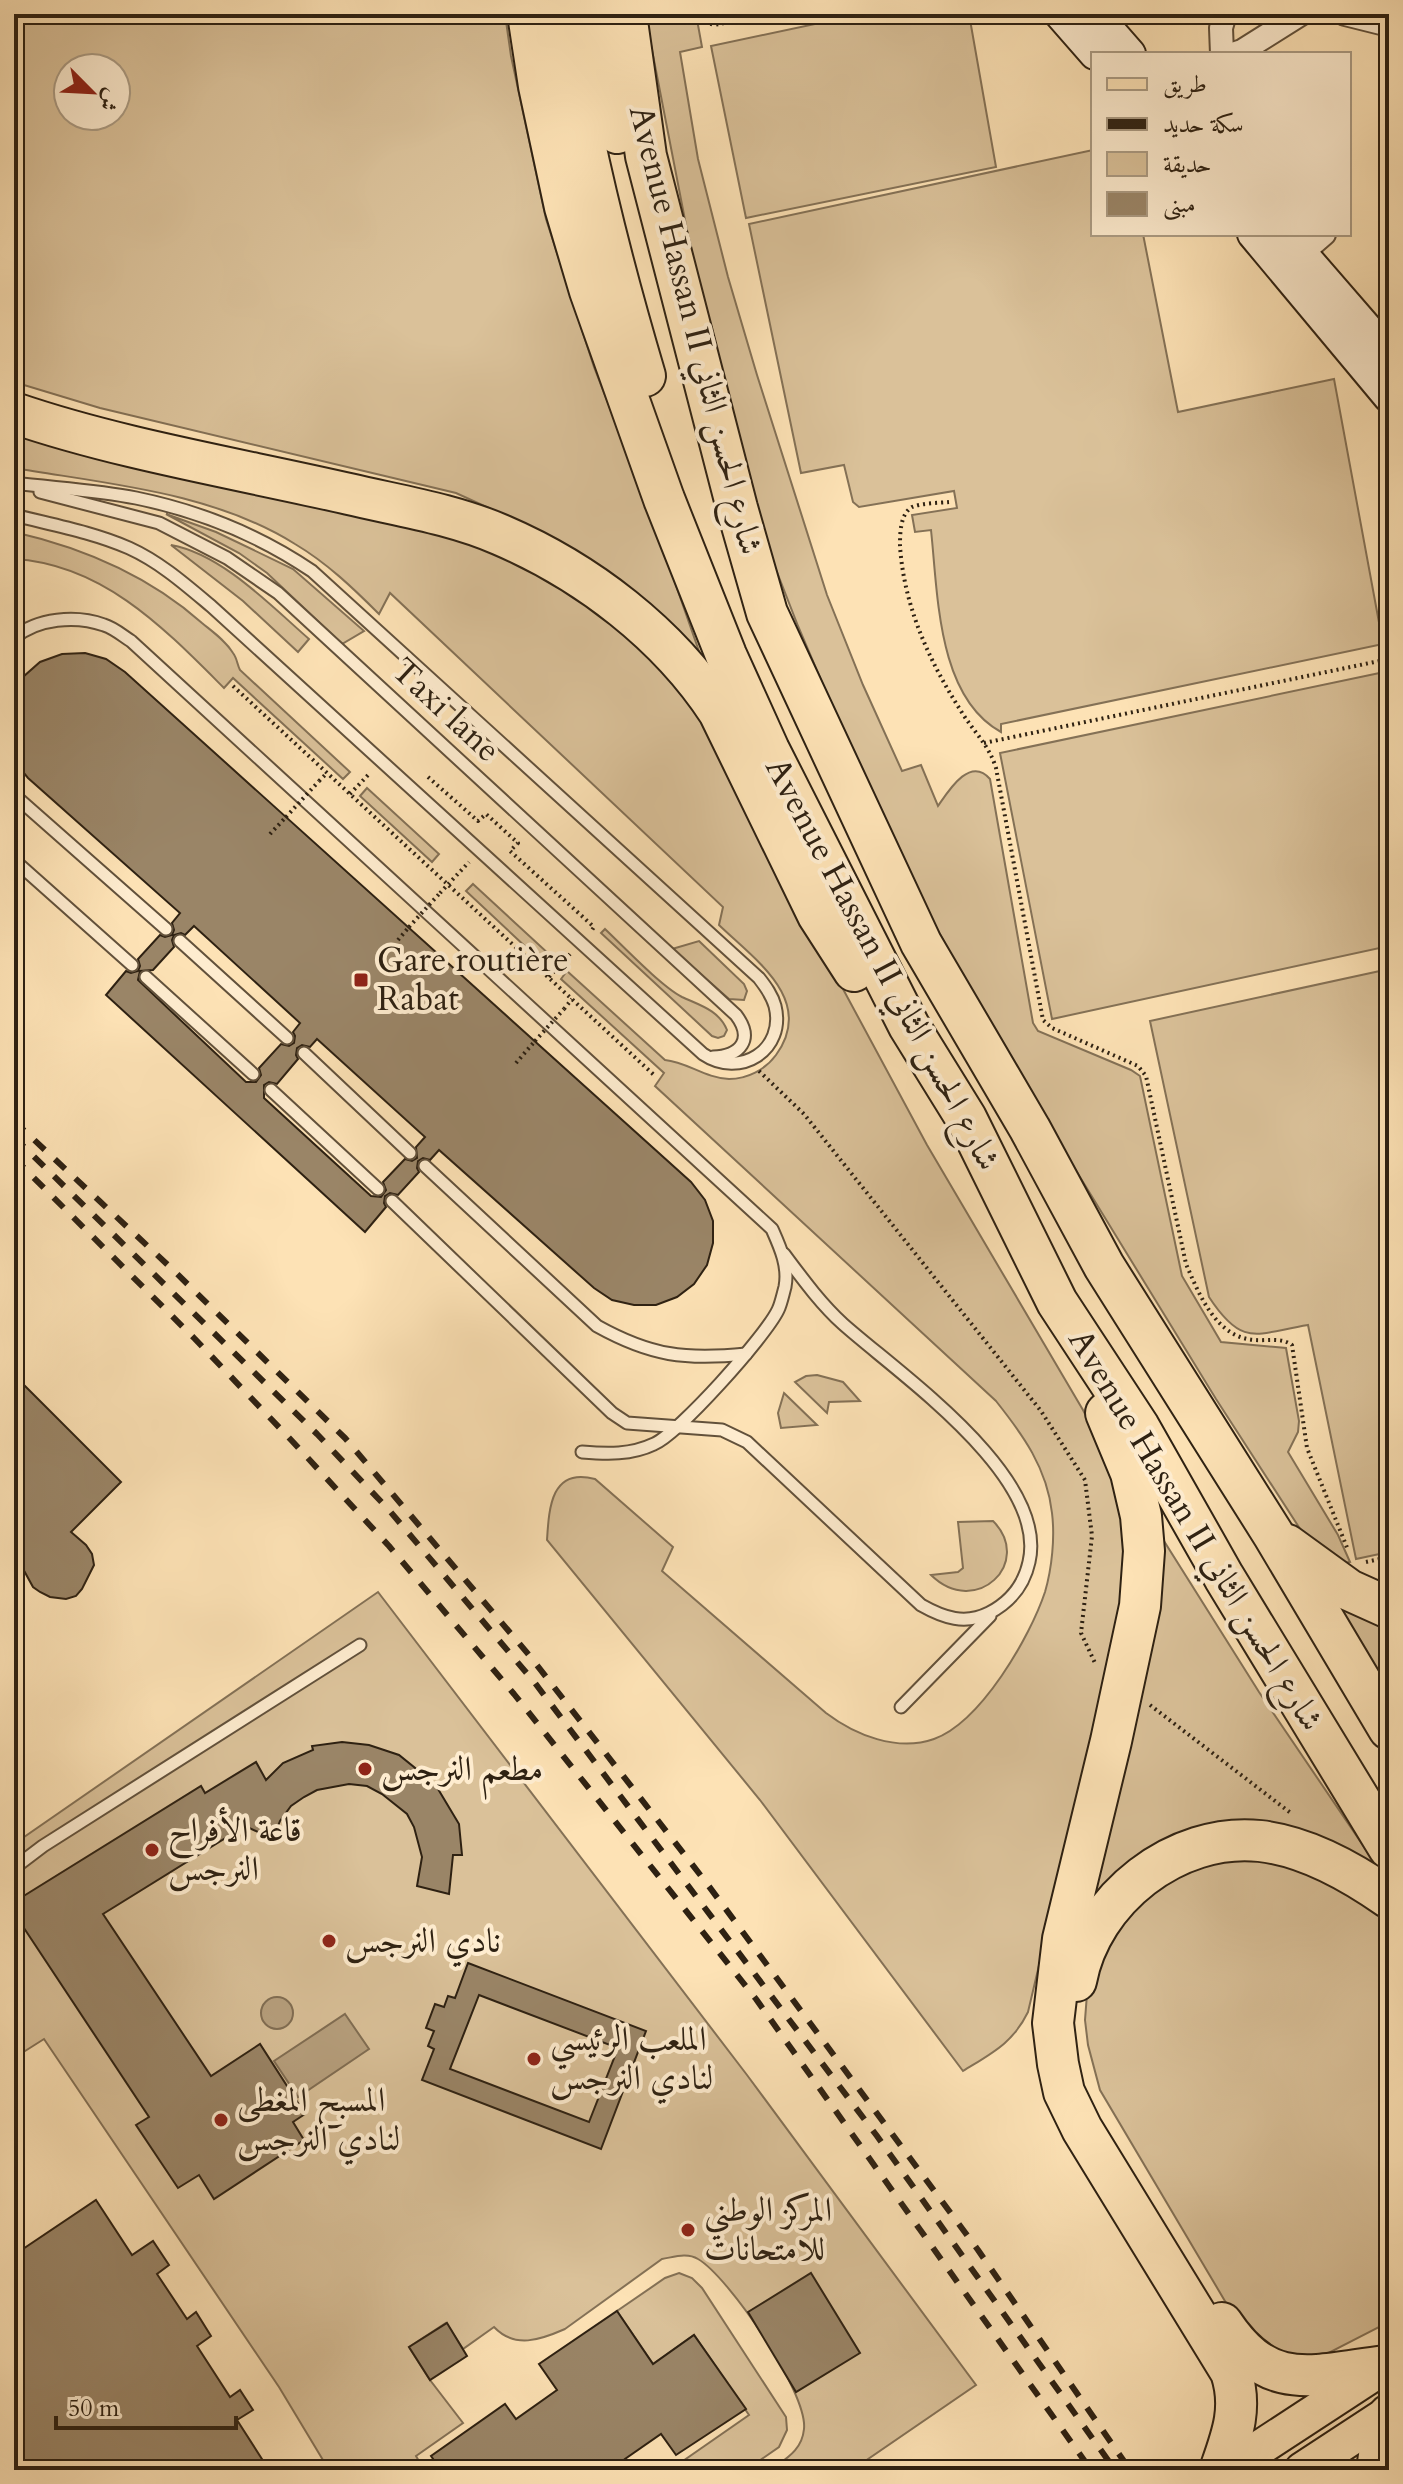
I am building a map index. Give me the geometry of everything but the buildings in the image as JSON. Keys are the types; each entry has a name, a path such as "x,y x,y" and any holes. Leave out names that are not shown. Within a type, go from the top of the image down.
{"highway":[{"name":"Avenue Hassan II شارع الحسن الثاني","path":"528,14 539,86 565,207 590,291 653,471 726,655 769,750 909,1026 966,1118 1057,1302 1139,1427 1181,1503 1389,1848"},
{"path":"561,14 606,233 639,358 726,655"},
{"path":"597,14 620,149 660,310 723,516 767,613"},
{"name":"Avenue Hassan II شارع الحسن الثاني","path":"626,14 646,156 767,613 921,943 1030,1129 1104,1266 1273,1534 1389,1729"},
{"path":"14,413 145,448 461,521 500,534 546,556 635,619 683,662 719,712 818,915 955,1132 1002,1190"},
{"path":"1088,1351 1107,1416 1131,1473 1141,1516 1144,1551 1140,1606 1063,1939 1053,2023 1064,2092 1082,2129 1231,2372 1238,2405 1234,2431 1220,2470"},
{"path":"1273,1534 1327,1576 1389,1608"},
{"path":"1387,2365 1307,2376 1286,2373 1252,2360 1223,2324 1114,2142 1081,2070 1072,2035 1078,1973 1090,1938 1126,1890 1169,1859 1217,1844 1259,1841 1287,1846 1340,1868 1389,1898"},
{"path":"1377,2470 1389,2414"}],"main road":[{"path":"1226,2470 1387,2365"},
{"path":"1302,2470 1389,2414"}],"street":[{"path":"1060,14 1093,52"},
{"path":"1095,14 1128,52"},
{"path":"1222,52 1221,28 1225,14"},
{"path":"1239,52 1301,14"},
{"path":"1345,14 1389,25"},
{"path":"1255,236 1389,397"},
{"path":"1304,240 1389,354"}],"lane":[{"name":"Taxi lane","path":"14,484 159,523 227,558 278,593 736,1015 745,1034 739,1050 724,1057 708,1058"},
{"path":"14,484 134,498 184,510 240,531 284,552 312,571 759,978 776,1008 772,1040 749,1062 733,1065 708,1058 170,572 131,549 86,533 14,515"},
{"path":"16,636 46,622 76,619 106,625 131,641 747,1205 772,1229 784,1254 818,1299 988,1452 1023,1507 1031,1553 1026,1574 1016,1593 901,1707"},
{"path":"14,795 166,929"},
{"path":"14,860 132,965"},
{"path":"180,941 287,1038"},
{"path":"146,977 253,1074"},
{"path":"304,1053 410,1153"},
{"path":"271,1090 378,1189"},
{"path":"425,1166 597,1326 622,1339 672,1355 703,1358 746,1354"},
{"path":"392,1201 612,1413 627,1423 722,1430 747,1442 921,1605 940,1616 959,1620 979,1618 999,1607"},
{"path":"582,1452 611,1455 640,1450 658,1443 677,1428 746,1354 778,1309 786,1284 784,1254"},
{"path":"14,1868 43,1846 360,1645"}],"path":[{"path":"705,14 708,23 714,25 771,14"},
{"path":"949,502 913,507 903,517 900,538 902,568 908,600 927,650 996,768 1043,1020 1052,1028 1142,1070 1149,1085 1186,1264 1207,1305 1227,1331 1241,1339 1283,1340 1292,1345 1307,1448 1351,1556"},
{"path":"984,743 1389,659"},
{"path":"233,686 654,1075"},
{"path":"270,834 327,773"},
{"path":"398,940 479,851"},
{"path":"516,1063 572,999"},
{"path":"749,1062 804,1114 1041,1411 1085,1480 1092,1536 1081,1633 1097,1667 1300,1820"},
{"path":"1360,1563 1389,1557"}],"green space":[{"path":"14,14 505,14 546,219 594,367 650,511 701,657 535,529 456,493 100,408 14,382"},
{"path":"645,14 696,14 702,47 680,52 698,159 728,277 827,595 902,771 921,765 938,806 954,784 968,773 975,771 990,779 1033,1023 1038,1031 1140,1076 1182,1276 1221,1342 1286,1348 1299,1421 1298,1432 1288,1452 1338,1535 1350,1562 1343,1563 1304,1535 1216,1399 1007,1058 890,842 768,549 698,287"},
{"path":"862,14 969,14 996,167 746,218 711,46"},
{"path":"1091,150 1091,236 1143,236 1178,412 1334,379 1383,644 1001,724 1001,732 980,716 964,695 953,670 939,613 931,530 915,532 912,515 957,508 954,491 859,507 853,502 844,465 801,473 749,224"},
{"path":"14,427 354,509 514,555 623,626 696,703 815,937 927,1145 1083,1410 1119,1478 1131,1576 1028,2012 1008,2040 963,2071 760,1800 547,1540 551,1503 561,1485 569,1479 580,1477 595,1479 673,1547 662,1571 826,1713 863,1734 891,1742 906,1744 934,1739 952,1730 969,1715 1002,1676 1038,1611 1051,1563 1052,1513 1039,1467 1006,1414 996,1401 655,1086 664,1073 561,979 567,971 665,1060 729,1079 749,1075 767,1065 786,1035 789,1016 776,982 719,925 723,907 390,593 379,614 307,551 263,526 229,512 159,492 14,468"},
{"path":"166,514 216,532 293,569 364,631 342,644 267,573 239,553"},
{"path":"14,532 90,555 137,577 181,606 223,641 234,655 240,670 350,772 343,779 233,678 224,688 155,623 104,586 46,564 14,559"},
{"path":"171,545 190,550 227,570 309,639 298,652 243,601"},
{"path":"1389,671 1389,946 1052,1019 1000,753"},
{"path":"367,788 439,854 432,862 360,796"},
{"path":"473,884 550,955 543,963 466,891"},
{"path":"605,929 664,984 719,1018 727,1030 724,1036 712,1036 601,933"},
{"path":"699,941 744,984 747,991 744,1000 729,999 672,949"},
{"path":"1389,969 1389,1552 1356,1559 1308,1325 1252,1334 1232,1324 1209,1297 1150,1021"},
{"path":"817,1375 843,1382 860,1401 829,1402 827,1413 795,1382"},
{"path":"784,1393 817,1425 781,1428 778,1413"},
{"path":"993,1521 1004,1537 1007,1553 1003,1568 994,1580 981,1588 965,1591 948,1587 931,1575 958,1572 963,1568 958,1522"},
{"path":"1152,1522 1259,1692 1377,1866 1290,1835 1088,1900"},
{"name":"نادي النرجس","path":"378,1592 747,2075 976,2385 852,2470 771,2470 793,2453 800,2443 804,2429 802,2412 780,2364 746,2311 712,2270 698,2259 685,2255 662,2259 565,2329 546,2336 519,2340 502,2334 494,2327 463,2349 446,2323 409,2347 463,2423 416,2456 424,2470 329,2470 279,2387 44,2039 14,2058 14,1844"},
{"path":"1325,1595 1389,1624 1389,1701"},
{"path":"1236,1855 1284,1859 1389,1913 1389,2322 1313,2361 1269,2350 1235,2318 1100,2090 1088,2045 1085,2020 1087,1994 1106,1937 1169,1874"},
{"path":"679,2273 692,2278 702,2288 786,2417 787,2430 779,2447 746,2470 670,2470 749,2415 694,2335 653,2364 617,2311 665,2278"}],"shaded area":[{"path":"277,1997 288,2002 293,2013 288,2024 277,2029 266,2024 261,2013 266,2002"},
{"path":"345,2014 369,2049 298,2097 274,2061"}],"railway":[{"path":"14,1121 170,1267 345,1438 529,1655 705,1881 978,2250 1130,2470"},
{"path":"14,1137 317,1434 389,1510 535,1683 877,2136 1115,2470"},
{"path":"14,1158 293,1442 389,1546 514,1694 756,1999 1091,2470"}],"place":[{"name":"Gare routière Rabat","path":"361,980"},
{"name":"مطعم النرجس","path":"365,1769"},
{"name":"قاعة الأفراح النرجس","path":"152,1850"},
{"name":"نادي النرجس","path":"329,1941"},
{"name":"الملعب الرئيسي لنادي النرجس","path":"534,2059"},
{"name":"المسبح المغطى لنادي النرجس","path":"221,2120"},
{"name":"المركز الوطني للامتحانات","path":"688,2230"}]}
